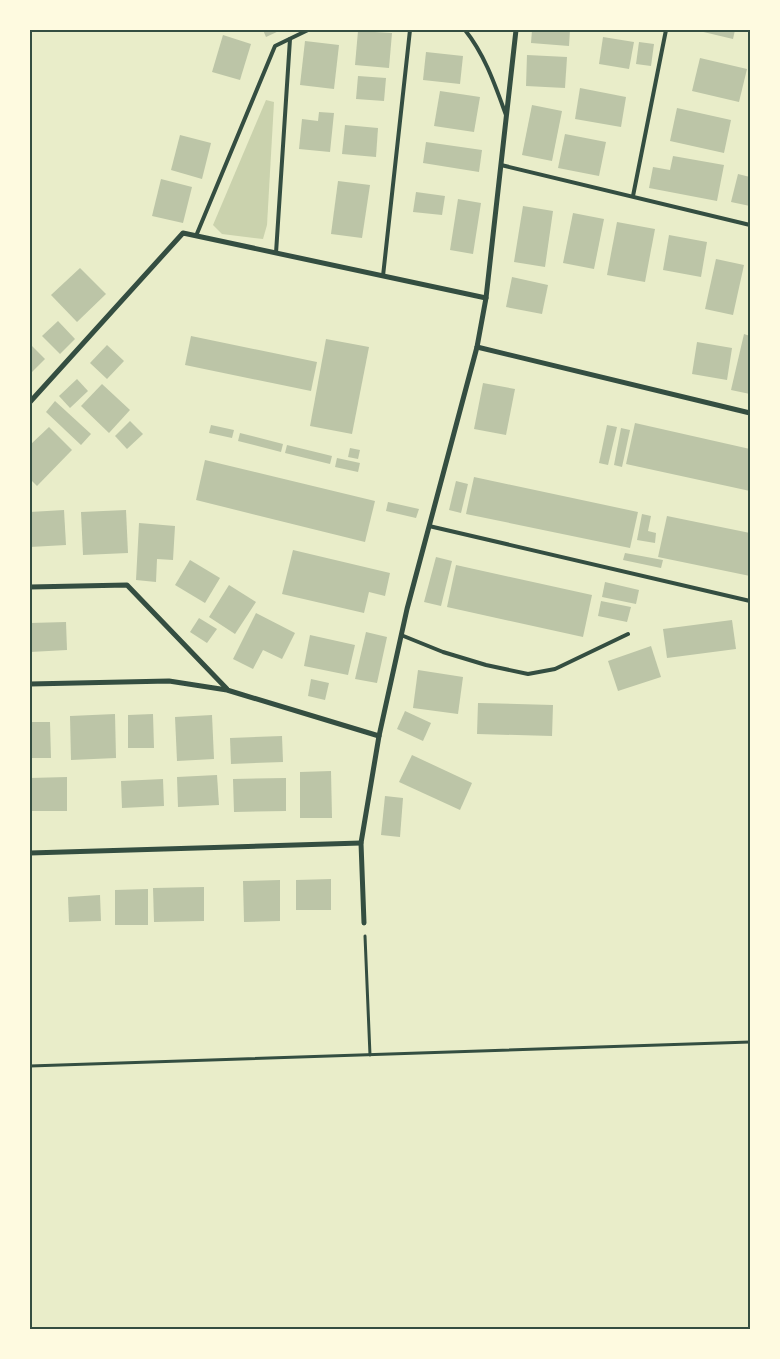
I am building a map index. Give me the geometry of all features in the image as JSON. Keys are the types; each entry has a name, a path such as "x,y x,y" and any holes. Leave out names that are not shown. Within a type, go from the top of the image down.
{"street":[{"path":"364,923 361,843 379,736 401,635 477,347 486,298 516,30"},
{"path":"30,402 184,233 486,298"},
{"path":"477,347 750,413"},
{"path":"30,586 127,585 227,690"},
{"path":"30,684 169,681 227,690 379,736"},
{"path":"30,853 361,843"}],"lane":[{"path":"196,236 275,46 308,30"},
{"path":"383,276 410,30"},
{"path":"465,30 488,66 506,115"},
{"path":"632,196 666,30"},
{"path":"276,253 290,39"},
{"path":"501,165 750,224"},
{"path":"429,526 750,601"},
{"path":"401,635 443,652 486,665 528,674 555,669 628,634"}],"path":[{"path":"364,923 370,1055"},
{"path":"30,1066 750,1042"}],"green space":[{"path":"266,100 274,102 267,225 263,239 222,234 213,225"}],"building":[{"path":"263,30 281,30 266,37"},
{"path":"532,30 570,30 569,46 531,43"},
{"path":"695,30 735,30 733,39"},
{"path":"358,31 392,33 389,68 355,65"},
{"path":"223,35 251,44 240,80 212,72"},
{"path":"603,37 634,42 629,69 599,64"},
{"path":"305,41 339,45 334,89 300,85"},
{"path":"639,42 654,44 651,66 636,64"},
{"path":"426,52 463,56 460,84 423,80"},
{"path":"527,55 567,57 565,88 526,86"},
{"path":"700,58 747,69 739,102 692,91"},
{"path":"358,76 386,78 384,101 356,99"},
{"path":"580,88 626,97 621,127 575,119"},
{"path":"440,91 480,97 474,132 434,126"},
{"path":"532,105 562,111 552,161 522,155"},
{"path":"677,108 731,120 724,153 670,141"},
{"path":"319,112 334,113 330,152 299,149 302,119 318,121"},
{"path":"345,125 378,128 376,157 342,154"},
{"path":"565,134 606,142 599,176 558,168"},
{"path":"180,135 211,143 202,179 171,170"},
{"path":"426,142 482,150 479,172 423,163"},
{"path":"673,156 724,165 717,201 649,188 653,167 670,170"},
{"path":"738,174 750,177 750,206 731,202"},
{"path":"161,179 192,187 183,223 152,216"},
{"path":"338,181 370,185 362,238 331,234"},
{"path":"416,192 445,196 442,215 413,212"},
{"path":"458,199 481,203 473,254 450,250"},
{"path":"523,206 553,211 545,267 514,262"},
{"path":"573,213 604,219 594,269 563,263"},
{"path":"617,222 655,229 645,282 607,275"},
{"path":"669,235 707,242 701,277 663,270"},
{"path":"716,259 744,265 733,315 705,309"},
{"path":"80,268 106,294 77,322 51,295"},
{"path":"512,277 548,285 542,314 506,307"},
{"path":"58,321 75,339 60,354 42,336"},
{"path":"744,334 750,336 750,394 731,390"},
{"path":"191,336 317,362 311,391 185,365"},
{"path":"326,339 369,347 352,434 310,426"},
{"path":"697,342 732,348 727,380 692,374"},
{"path":"30,344 45,359 30,374"},
{"path":"107,345 124,361 107,379 90,363"},
{"path":"77,379 88,391 70,408 59,396"},
{"path":"483,383 515,389 506,435 474,429"},
{"path":"102,384 130,410 109,433 81,406"},
{"path":"55,401 91,434 81,445 46,412"},
{"path":"130,421 143,434 127,449 115,436"},
{"path":"635,423 750,449 750,491 626,464"},
{"path":"211,425 234,430 232,438 209,433"},
{"path":"607,425 617,427 608,465 599,463"},
{"path":"49,427 72,450 37,486 30,479 30,445"},
{"path":"621,428 630,430 622,467 614,465"},
{"path":"240,433 283,444 281,452 238,441"},
{"path":"287,445 332,456 330,464 285,453"},
{"path":"350,448 360,450 358,459 348,457"},
{"path":"337,458 360,463 358,472 335,467"},
{"path":"205,460 375,501 365,542 196,500"},
{"path":"474,477 638,512 630,548 466,514"},
{"path":"456,481 468,484 461,513 449,510"},
{"path":"388,502 419,509 416,518 386,511"},
{"path":"64,510 66,545 30,547 30,512"},
{"path":"126,510 128,553 83,555 81,512"},
{"path":"642,514 651,516 648,531 656,533 655,543 637,540"},
{"path":"667,516 750,533 750,576 658,557"},
{"path":"139,523 175,526 173,560 157,559 156,582 136,580"},
{"path":"293,550 390,573 385,596 369,592 364,613 282,594"},
{"path":"625,553 663,560 661,568 623,560"},
{"path":"436,557 452,561 441,606 424,602"},
{"path":"190,560 220,578 205,603 175,585"},
{"path":"456,565 592,595 583,637 447,607"},
{"path":"605,582 639,590 636,604 602,597"},
{"path":"229,585 256,602 235,634 209,617"},
{"path":"601,601 631,607 627,622 598,616"},
{"path":"256,613 295,633 282,659 263,650 253,669 233,659"},
{"path":"199,618 217,629 207,643 190,632"},
{"path":"732,620 736,649 667,658 663,629"},
{"path":"66,622 67,650 30,652 30,623"},
{"path":"366,632 387,637 377,683 355,679"},
{"path":"310,635 355,645 348,675 304,666"},
{"path":"651,646 661,677 618,691 608,661"},
{"path":"418,670 463,677 458,714 413,708"},
{"path":"311,679 329,683 325,700 308,696"},
{"path":"478,703 553,705 552,736 477,734"},
{"path":"405,711 431,723 423,741 397,729"},
{"path":"115,714 116,758 71,760 70,716"},
{"path":"153,714 154,748 128,748 128,715"},
{"path":"212,715 214,759 177,761 175,717"},
{"path":"30,722 50,722 51,758 30,758"},
{"path":"282,736 283,762 231,764 230,738"},
{"path":"412,755 472,783 460,810 399,782"},
{"path":"331,771 332,818 300,818 300,772"},
{"path":"217,775 219,805 178,807 177,777"},
{"path":"67,777 67,811 30,811 30,778"},
{"path":"286,778 286,811 234,812 233,779"},
{"path":"163,779 164,806 122,808 121,781"},
{"path":"385,796 403,798 400,837 381,835"},
{"path":"331,879 331,910 296,910 296,880"},
{"path":"280,880 280,921 244,922 243,881"},
{"path":"204,887 204,921 154,922 153,888"},
{"path":"148,889 148,925 115,925 115,890"},
{"path":"100,895 101,921 69,922 68,897"}]}
